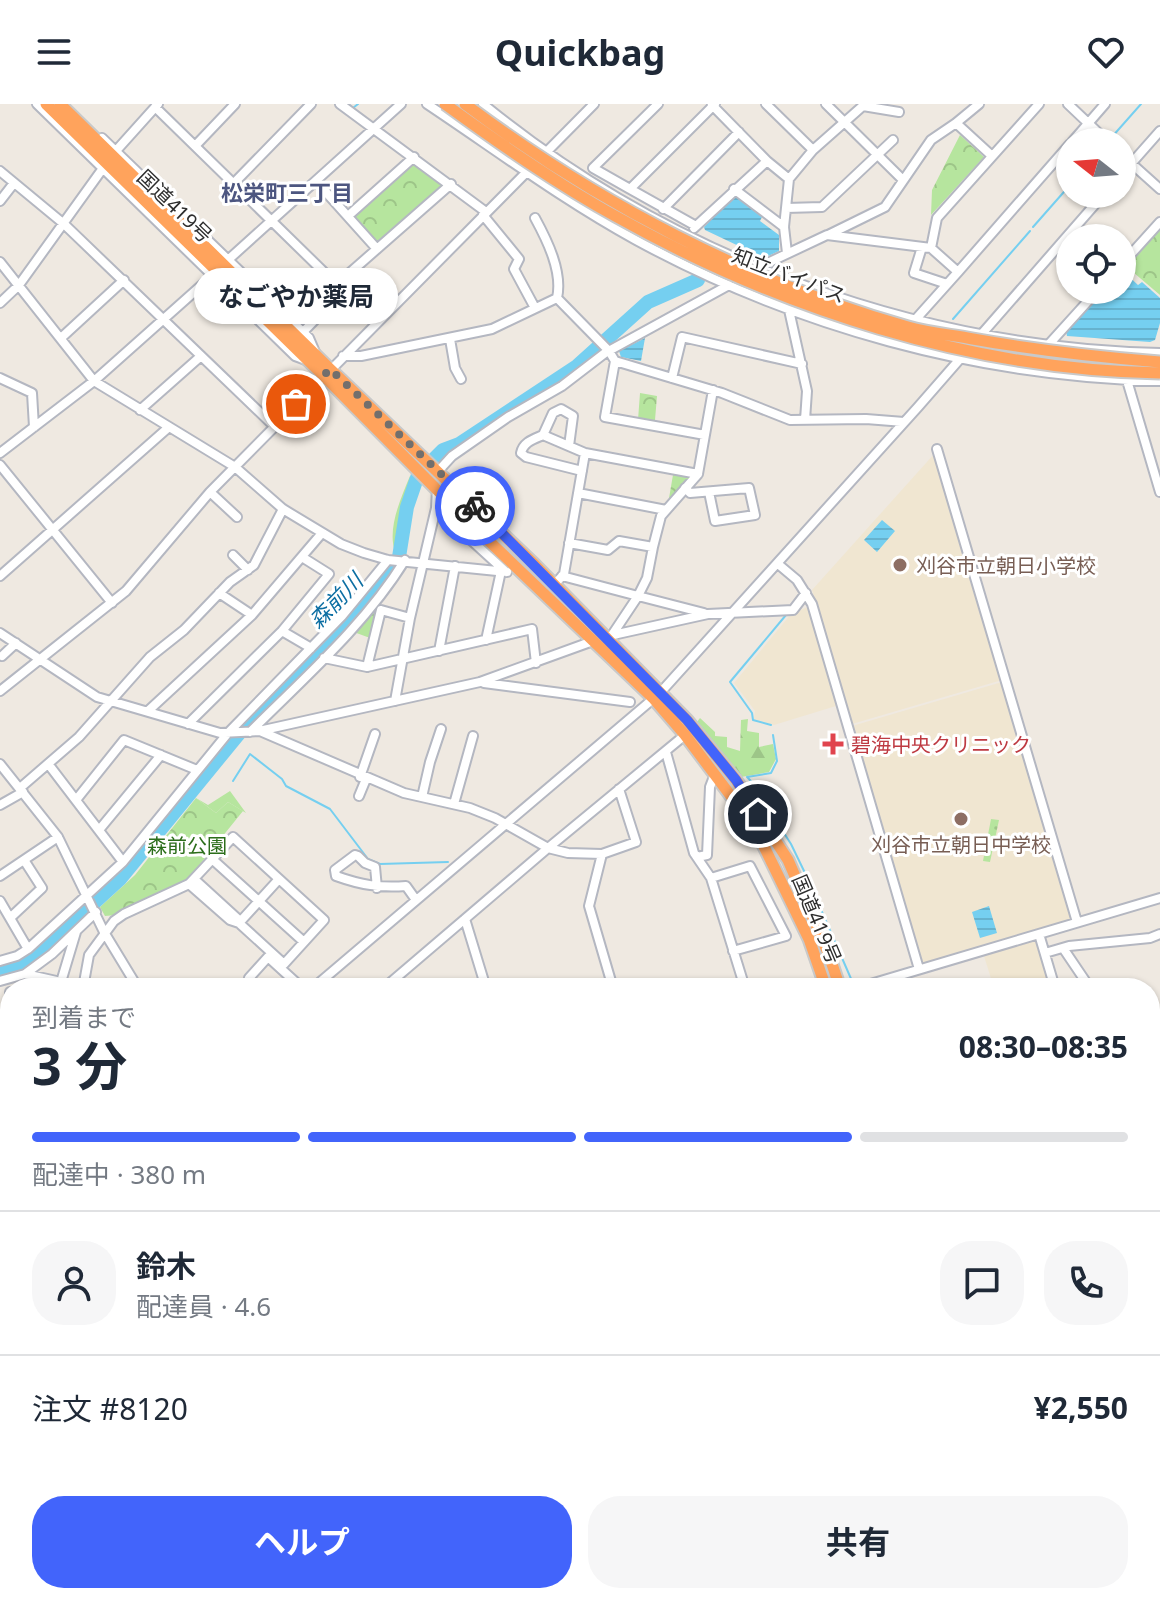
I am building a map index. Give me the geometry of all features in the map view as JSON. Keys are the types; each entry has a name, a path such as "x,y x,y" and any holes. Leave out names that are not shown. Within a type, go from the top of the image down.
{"highway":[{"name":"国道419号","path":"46,104 109,159 313,359 433,463 558,580 603,638"},
{"name":"国道419号","path":"60,104 109,159"},
{"name":"知立バイパス","path":"445,104 512,152 617,217 747,281 815,307 910,336 991,355 1073,368 1160,373"},
{"name":"知立バイパス","path":"465,104 554,166 623,207 711,252 817,297 910,327 1071,355 1159,353"},
{"name":"国道419号","path":"327,372 427,478 603,638 657,696 755,828 809,939 823,978"},
{"name":"国道419号","path":"657,696 687,720 736,780 788,860 837,978"}],"street":[{"path":"37,104 109,159 229,259 309,338 313,359 295,356 212,276 109,159 67,104"},
{"path":"195,146 235,104"},
{"path":"234,183 311,104"},
{"path":"340,104 451,184 485,213 519,259 514,269 535,308"},
{"path":"229,259 401,104"},
{"path":"427,104 634,238 729,285 789,310 894,343 1001,368 1160,381"},
{"path":"483,104 546,152 622,199 689,235 815,290 915,320 981,334 1124,352 1159,353"},
{"path":"576,104 585,113"},
{"path":"0,691 112,603 141,575 210,492 594,104"},
{"path":"658,104 593,168 696,226"},
{"path":"766,104 813,150"},
{"path":"826,104 903,180"},
{"path":"759,267 885,207 931,140 979,104"},
{"path":"947,284 914,273 937,218 1039,104"},
{"path":"1068,104 1093,128"},
{"path":"1084,128 1105,104"},
{"path":"630,189 713,105 767,161 789,179"},
{"path":"787,253 784,227 789,179 813,150 864,105 899,112"},
{"path":"0,303 19,285 109,159 157,106 376,323"},
{"path":"956,123 992,156"},
{"path":"1136,158 1160,131"},
{"path":"663,209 739,132"},
{"path":"786,208 822,207 893,140"},
{"path":"348,216 414,157"},
{"path":"915,320 1056,160"},
{"path":"689,235 767,161"},
{"path":"1136,168 1160,189"},
{"path":"0,171 64,224 274,426"},
{"path":"316,181 377,249"},
{"path":"0,201 14,183"},
{"path":"303,332 377,249 451,184"},
{"path":"734,189 784,227"},
{"path":"325,978 657,696 778,564 1092,208"},
{"path":"535,218 544,235 560,285 557,298"},
{"path":"1136,249 1160,222"},
{"path":"827,235 927,248 958,272"},
{"path":"0,262 94,381 235,467 283,509 322,533 364,553 388,560 507,572 436,508"},
{"path":"0,453 94,381 212,276"},
{"path":"61,338 124,280"},
{"path":"433,463 452,456 496,425 562,386 608,350 729,285"},
{"path":"343,356 361,356 492,329 557,298"},
{"path":"557,298 615,361 713,390 790,420 904,422"},
{"path":"1050,343 1085,304"},
{"path":"789,310 807,391 805,420"},
{"path":"672,378 682,337 802,364"},
{"path":"450,339 455,368 461,379"},
{"path":"1124,352 1126,380 1160,492"},
{"path":"140,410 201,356"},
{"path":"615,361 605,417 705,435"},
{"path":"0,378 32,393 34,427"},
{"path":"603,638 638,596 647,578 661,516 698,474 713,390"},
{"path":"543,435 553,413 561,409 573,416 569,446"},
{"path":"912,413 925,417"},
{"path":"0,576 169,427"},
{"path":"582,471 521,453 522,448 530,440 543,435 585,453 698,474"},
{"path":"937,449 1077,922"},
{"path":"585,453 569,543 558,580 708,614"},
{"path":"0,465 112,603"},
{"path":"395,701 410,618 436,508 437,487"},
{"path":"685,488 690,493 749,488 755,515 715,521 709,492"},
{"path":"210,492 237,517"},
{"path":"578,493 666,510"},
{"path":"0,805 49,765 150,657 254,565 283,509"},
{"path":"148,711 252,615 322,533"},
{"path":"569,543 608,550 619,541 653,547"},
{"path":"233,555 248,570"},
{"path":"188,724 282,631 329,574 302,557"},
{"path":"0,961 28,949 123,862 228,733 311,648 388,560"},
{"path":"254,731 391,584 405,560"},
{"path":"778,564 797,580 812,604 919,969"},
{"path":"439,651 455,566"},
{"path":"486,640 501,571"},
{"path":"219,593 252,615"},
{"path":"0,633 97,697 228,733 254,731 480,682 603,638 708,614 793,610 806,593"},
{"path":"367,667 381,610 410,618"},
{"path":"324,658 367,667 532,629 536,663"},
{"path":"282,631 311,648"},
{"path":"2,656 16,643"},
{"path":"480,682 630,702"},
{"path":"422,797 441,729"},
{"path":"254,731 363,778 470,808 548,848 568,853 602,854 636,842 619,789"},
{"path":"359,796 375,734"},
{"path":"396,978 685,735"},
{"path":"454,804 473,736"},
{"path":"76,800 124,740 197,770"},
{"path":"666,752 697,857 711,878 742,978"},
{"path":"99,830 161,755"},
{"path":"0,764 58,837 104,932 132,978"},
{"path":"49,765 123,862"},
{"path":"697,857 707,855 710,787 715,774"},
{"path":"0,876 58,837"},
{"path":"85,978 89,955 104,932 124,914 192,881 233,837 324,920 284,964 240,922 230,920 192,881"},
{"path":"602,854 589,906 610,978"},
{"path":"377,888 375,867 358,856 355,855 335,870 336,876 377,888 406,886 416,900"},
{"path":"212,859 304,942"},
{"path":"10,918 42,888 24,860"},
{"path":"711,878 750,866 786,936 733,951"},
{"path":"240,922 279,879"},
{"path":"890,978 1160,898"},
{"path":"0,902 28,949"},
{"path":"11,978 25,974 96,912"},
{"path":"465,919 483,978"},
{"path":"62,978 76,931"},
{"path":"1039,934 1052,978"},
{"path":"1045,953 1160,934"},
{"path":"1063,948 1083,978"},
{"path":"249,978 268,957 291,978"},
{"path":"25,974 43,978"}],"shaded area":[{"name":"刈谷市立朝日小学校","path":"935,453 1002,680 852,724 812,590"},
{"path":"810,606 836,706 774,725 754,719 755,711 734,683 791,614"},
{"name":"刈谷市立朝日中学校","path":"1002,682 1072,920 923,965 852,726"},
{"path":"1038,940 1049,978 991,978 984,956"}],"green space":[{"path":"960,135 984,157 931,215 932,190"},
{"path":"413,163 444,182 443,186 376,243 355,215"},
{"path":"1160,229 1160,295 1136,275 1136,257"},
{"path":"640,393 657,396 655,420 638,420"},
{"path":"674,469 691,477 668,504"},
{"path":"410,476 413,483 399,550 395,552 394,523"},
{"path":"373,606 377,610 370,638 351,631"},
{"path":"700,718 715,732 715,736 727,737 727,747 740,751 741,720 748,719 747,731 759,733 759,747 773,744 776,759 769,772 741,777 697,722"},
{"path":"230,791 246,813 228,802 216,813 196,798 208,805"},
{"name":"森前公園","path":"196,798 216,813 228,802 243,811 188,879 116,915 105,916 100,907 135,875"},
{"path":"991,819 999,820 990,862 983,861"}],"water":[{"path":"733,198 762,217 760,221 779,235 779,251 764,258 705,230 704,227"},
{"path":"1142,282 1160,298 1160,323 1155,340 1150,342 1067,336 1066,331 1090,304 1136,304 1136,283"},
{"path":"645,338 641,361 621,357 619,351"},
{"path":"882,520 895,531 877,552 864,540"},
{"path":"989,906 997,933 980,938 972,912"}],"waterway":[{"path":"348,104 353,108 358,104"},
{"path":"1120,128 1141,104"},
{"path":"1033,227 1056,201"},
{"path":"953,319 1030,231"},
{"name":"森前川","path":"0,971 17,967 61,933 120,879 246,725 386,579 399,557 407,507 418,475 443,450 459,444 577,366 648,302 698,280"},
{"path":"771,725 753,720 752,713 730,682 786,615"},
{"path":"751,781 747,777 771,773 777,761 773,735"},
{"path":"233,781 250,754 282,779 286,786 330,809 368,859 380,864 448,862"},
{"path":"757,791 791,844 851,978"}],"way so far":[{"path":"296,404 330,369 475,506"}],"place":[{"name":"なごやか薬局","path":"296,404"},
{"name":"刈谷市立朝日小学校","path":"900,565"},
{"name":"碧海中央クリニック","path":"833,744"},
{"name":"刈谷市立朝日中学校","path":"961,819"}],"district":[{"name":"松栄町三丁目","path":"287,192"}],"route":[{"path":"475,506 687,720 736,780 758,814"}]}
